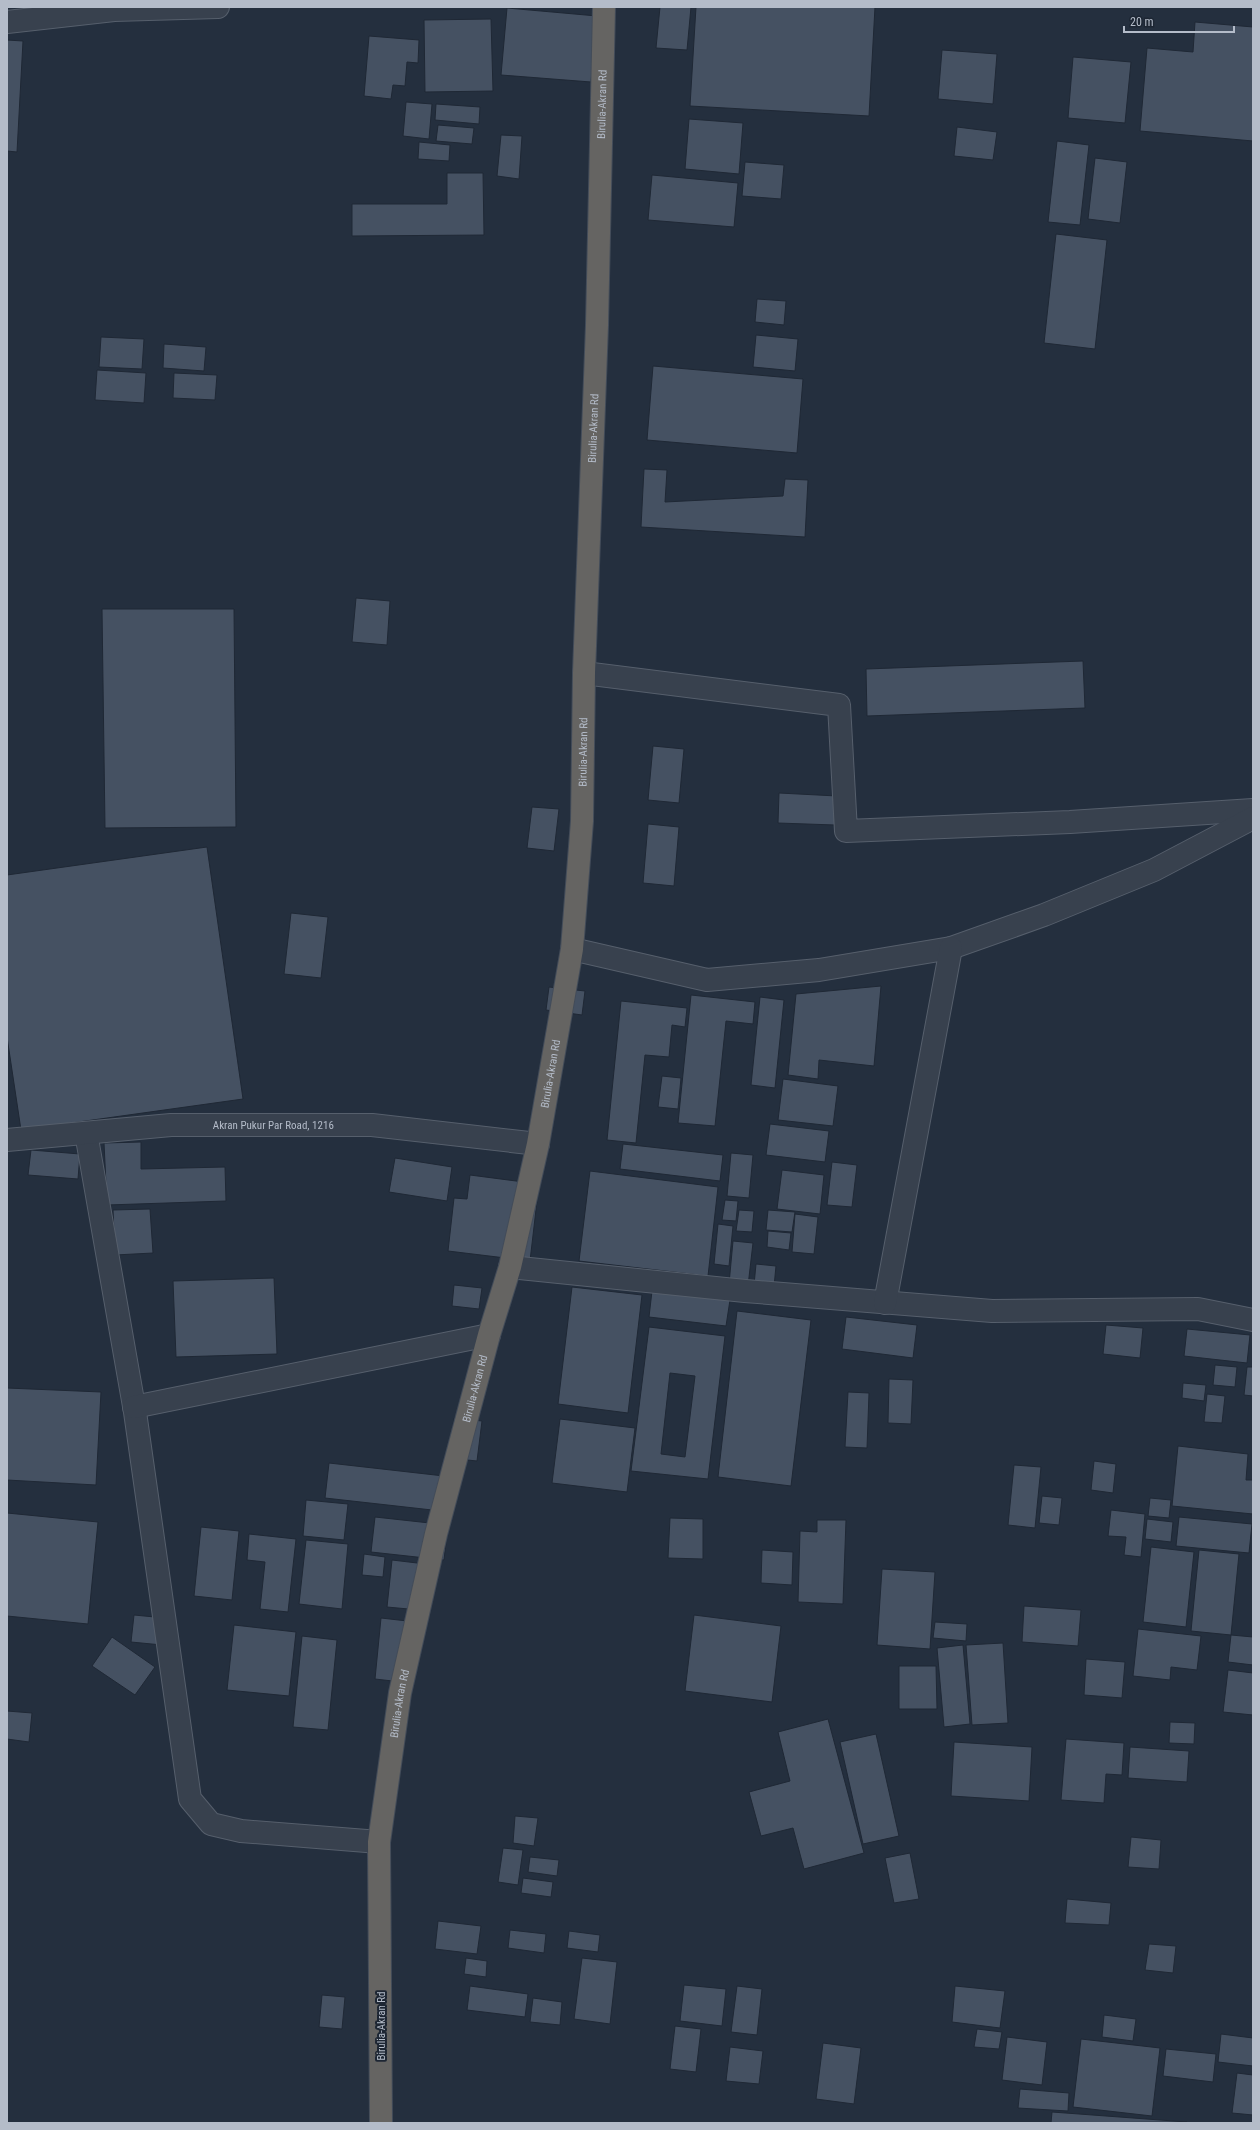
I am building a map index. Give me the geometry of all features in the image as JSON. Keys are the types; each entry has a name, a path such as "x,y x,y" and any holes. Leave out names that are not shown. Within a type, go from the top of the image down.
{"highway":[{"name":"Birulia-Akran Rd","path":"381,2123 379,1842 400,1693 436,1534 489,1335 510,1267 538,1144 572,950 582,821 584,674 597,325 604,7"}],"street":[{"path":"7,22 114,10 218,7"},
{"path":"584,674 839,705 846,831 1070,822 1253,810"},
{"path":"572,950 707,980 819,970 952,948 1044,916 1154,870 1253,818"},
{"path":"885,1302 952,948"},
{"name":"Akran Pukur Par Road, 1216","path":"7,1140 170,1125 372,1125 538,1144"},
{"path":"86,1133 134,1407 190,1799 211,1824 241,1831 379,1842"},
{"path":"510,1267 745,1291 992,1311 1198,1309 1253,1320"},
{"path":"134,1407 489,1335"}],"building":[{"path":"660,7 691,7 687,50 656,48"},
{"path":"696,7 875,7 869,116 690,106"},
{"path":"507,8 597,16 591,82 501,75"},
{"path":"491,19 493,91 425,92 424,20"},
{"path":"1195,22 1253,27 1253,141 1140,131 1147,48 1193,52"},
{"path":"369,36 419,40 418,63 407,62 405,86 393,85 391,99 364,96"},
{"path":"7,40 23,41 17,152 7,151"},
{"path":"942,50 997,54 993,104 938,99"},
{"path":"1073,57 1131,62 1125,123 1068,118"},
{"path":"406,102 432,104 429,139 403,136"},
{"path":"436,104 480,107 479,124 435,120"},
{"path":"689,119 743,123 739,174 685,169"},
{"path":"438,125 474,128 472,144 436,141"},
{"path":"957,127 997,132 993,160 954,156"},
{"path":"501,135 522,136 519,179 497,176"},
{"path":"1057,141 1089,145 1080,225 1048,222"},
{"path":"419,142 450,145 449,161 418,159"},
{"path":"1095,158 1127,162 1120,223 1088,219"},
{"path":"745,162 784,165 781,199 742,196"},
{"path":"447,173 483,173 484,235 352,236 352,204 447,204"},
{"path":"652,175 738,183 734,227 648,220"},
{"path":"1056,234 1107,240 1095,349 1044,343"},
{"path":"757,299 786,301 784,325 755,322"},
{"path":"756,335 798,339 795,371 753,367"},
{"path":"101,337 144,339 142,369 99,367"},
{"path":"164,344 206,347 204,371 163,368"},
{"path":"653,366 803,379 797,453 647,440"},
{"path":"97,370 146,373 144,403 95,400"},
{"path":"174,373 217,375 215,400 173,398"},
{"path":"644,469 667,470 665,502 783,496 785,479 808,480 805,537 641,527"},
{"path":"356,598 390,601 387,645 352,642"},
{"path":"102,609 234,609 236,827 105,828"},
{"path":"1083,661 1085,708 867,716 866,669"},
{"path":"653,746 684,749 679,803 648,800"},
{"path":"779,793 837,796 835,825 778,823"},
{"path":"532,807 559,809 554,851 527,848"},
{"path":"648,824 679,827 674,886 643,883"},
{"path":"207,847 243,1099 21,1130 7,1037 7,875"},
{"path":"291,913 328,917 321,978 284,974"},
{"path":"881,986 874,1066 819,1060 818,1079 788,1075 796,994"},
{"path":"549,987 585,991 582,1015 546,1010"},
{"path":"691,995 755,1002 753,1024 726,1021 715,1126 678,1123"},
{"path":"760,997 784,1000 775,1088 751,1085"},
{"path":"621,1001 687,1008 685,1027 672,1025 669,1057 645,1055 636,1143 607,1140"},
{"path":"662,1076 681,1078 678,1109 658,1107"},
{"path":"783,1079 838,1086 833,1126 778,1120"},
{"path":"770,1124 829,1131 825,1162 766,1155"},
{"path":"141,1142 141,1169 225,1167 226,1201 107,1205 104,1143"},
{"path":"623,1144 723,1155 720,1181 620,1169"},
{"path":"31,1150 80,1154 78,1179 28,1175"},
{"path":"731,1153 753,1155 749,1198 727,1196"},
{"path":"395,1158 452,1167 447,1201 389,1192"},
{"path":"832,1162 857,1165 852,1207 827,1205"},
{"path":"782,1170 824,1175 820,1214 777,1209"},
{"path":"590,1171 718,1187 708,1276 579,1261"},
{"path":"470,1175 539,1184 530,1261 448,1251 454,1198 467,1199"},
{"path":"725,1200 738,1201 736,1221 722,1220"},
{"path":"150,1209 153,1253 115,1255 113,1210"},
{"path":"739,1210 754,1211 752,1232 736,1231"},
{"path":"768,1210 795,1212 792,1232 766,1230"},
{"path":"795,1214 818,1217 814,1254 792,1252"},
{"path":"718,1224 733,1226 729,1266 714,1264"},
{"path":"768,1231 791,1233 789,1250 767,1247"},
{"path":"733,1241 753,1243 748,1286 729,1284"},
{"path":"756,1264 776,1266 774,1287 754,1285"},
{"path":"274,1278 277,1354 176,1357 173,1281"},
{"path":"454,1285 482,1288 479,1309 452,1306"},
{"path":"572,1287 642,1295 628,1413 558,1404"},
{"path":"652,1291 730,1300 726,1326 649,1317"},
{"path":"737,1311 811,1320 791,1486 718,1477"},
{"path":"846,1317 917,1325 913,1358 842,1349"},
{"path":"1106,1325 1143,1328 1140,1358 1103,1354"},
{"path":"649,1327 725,1336 708,1479 631,1471","holes":["670,1373 695,1376 685,1457 661,1454"]},
{"path":"1187,1329 1250,1335 1247,1363 1184,1356"},
{"path":"1215,1365 1237,1367 1235,1387 1213,1385"},
{"path":"1247,1367 1253,1367 1253,1396 1244,1395"},
{"path":"889,1379 913,1380 911,1424 888,1423"},
{"path":"1183,1383 1206,1385 1204,1401 1182,1398"},
{"path":"7,1388 101,1392 96,1485 7,1480"},
{"path":"848,1392 869,1393 867,1448 845,1447"},
{"path":"1207,1394 1225,1396 1222,1423 1204,1422"},
{"path":"454,1418 482,1421 477,1461 449,1458"},
{"path":"560,1419 635,1428 627,1492 552,1483"},
{"path":"1178,1446 1248,1454 1246,1480 1253,1480 1253,1514 1172,1506"},
{"path":"1094,1461 1116,1464 1113,1493 1091,1490"},
{"path":"329,1463 444,1476 441,1511 325,1498"},
{"path":"1014,1465 1041,1467 1035,1528 1008,1525"},
{"path":"1042,1496 1062,1498 1059,1525 1039,1523"},
{"path":"1150,1498 1171,1500 1169,1518 1148,1516"},
{"path":"306,1500 348,1504 344,1540 303,1536"},
{"path":"1111,1510 1145,1514 1141,1557 1124,1555 1126,1537 1108,1536"},
{"path":"7,1513 98,1522 88,1624 7,1616"},
{"path":"375,1517 448,1525 444,1560 371,1552"},
{"path":"1179,1517 1252,1524 1249,1553 1176,1546"},
{"path":"670,1518 703,1519 703,1559 668,1558"},
{"path":"1147,1519 1173,1522 1171,1542 1145,1539"},
{"path":"817,1520 846,1520 843,1604 798,1602 800,1531 817,1532"},
{"path":"201,1527 239,1531 232,1600 194,1596"},
{"path":"249,1534 296,1539 288,1612 260,1609 265,1562 247,1560"},
{"path":"306,1540 348,1544 342,1609 299,1604"},
{"path":"1151,1547 1194,1552 1186,1627 1143,1622"},
{"path":"762,1550 793,1552 792,1585 761,1583"},
{"path":"1199,1550 1239,1554 1231,1635 1191,1631"},
{"path":"364,1554 385,1557 383,1577 362,1575"},
{"path":"392,1560 434,1565 430,1611 387,1607"},
{"path":"882,1569 935,1572 930,1649 877,1645"},
{"path":"1024,1606 1081,1610 1078,1646 1022,1642"},
{"path":"134,1615 165,1618 162,1645 131,1642"},
{"path":"694,1615 781,1626 772,1702 685,1691"},
{"path":"381,1618 416,1622 410,1683 375,1679"},
{"path":"935,1622 967,1624 966,1641 933,1638"},
{"path":"234,1625 296,1632 289,1696 227,1690"},
{"path":"1138,1629 1201,1636 1197,1670 1171,1667 1170,1680 1133,1676"},
{"path":"1231,1635 1253,1637 1253,1665 1228,1662"},
{"path":"302,1636 337,1640 328,1730 293,1727"},
{"path":"112,1637 155,1667 135,1695 92,1666"},
{"path":"1003,1643 1008,1723 972,1725 966,1645"},
{"path":"963,1645 970,1724 944,1727 937,1648"},
{"path":"1086,1659 1125,1662 1122,1698 1084,1695"},
{"path":"899,1666 936,1666 937,1709 899,1709"},
{"path":"1228,1670 1253,1673 1253,1715 1223,1712"},
{"path":"7,1711 32,1713 29,1742 7,1739"},
{"path":"828,1719 864,1853 804,1869 793,1828 761,1836 749,1792 790,1781 778,1732"},
{"path":"1170,1722 1195,1723 1194,1744 1169,1743"},
{"path":"876,1734 899,1836 863,1844 840,1742"},
{"path":"1066,1739 1124,1743 1122,1775 1106,1774 1104,1803 1061,1800"},
{"path":"954,1742 1032,1747 1029,1801 951,1796"},
{"path":"1130,1747 1189,1751 1187,1782 1128,1778"},
{"path":"515,1816 538,1818 534,1846 513,1843"},
{"path":"1131,1837 1161,1840 1159,1869 1128,1867"},
{"path":"503,1848 523,1850 518,1885 498,1882"},
{"path":"910,1853 919,1899 894,1903 885,1858"},
{"path":"530,1857 559,1860 557,1876 528,1872"},
{"path":"523,1878 553,1882 551,1897 521,1893"},
{"path":"1067,1899 1111,1903 1109,1925 1065,1923"},
{"path":"438,1921 481,1926 477,1954 435,1949"},
{"path":"510,1930 546,1934 544,1953 508,1948"},
{"path":"569,1931 600,1935 598,1952 567,1948"},
{"path":"1149,1944 1176,1946 1173,1973 1145,1970"},
{"path":"466,1958 487,1961 486,1977 464,1974"},
{"path":"582,1958 617,1962 610,2024 574,2019"},
{"path":"684,1985 726,1989 722,2026 680,2021"},
{"path":"470,1986 528,1994 525,2017 467,2010"},
{"path":"737,1986 762,1989 757,2035 731,2032"},
{"path":"955,1986 1005,1991 1000,2028 952,2022"},
{"path":"322,1995 345,1997 342,2029 319,2027"},
{"path":"533,1998 562,2002 560,2025 530,2022"},
{"path":"1104,2015 1136,2019 1133,2041 1102,2037"},
{"path":"675,2026 701,2029 696,2072 670,2069"},
{"path":"977,2029 1002,2032 999,2049 974,2047"},
{"path":"1221,2034 1253,2038 1253,2066 1218,2062"},
{"path":"1007,2037 1047,2042 1042,2085 1002,2080"},
{"path":"1081,2039 1160,2048 1152,2116 1073,2107"},
{"path":"823,2043 861,2048 854,2104 816,2099"},
{"path":"730,2047 763,2051 759,2084 726,2081"},
{"path":"1166,2049 1216,2054 1213,2082 1163,2076"},
{"path":"1237,2073 1253,2075 1253,2115 1232,2113"},
{"path":"1020,2089 1069,2093 1068,2111 1018,2108"},
{"path":"1052,2112 1187,2122 1051,2123"}]}
